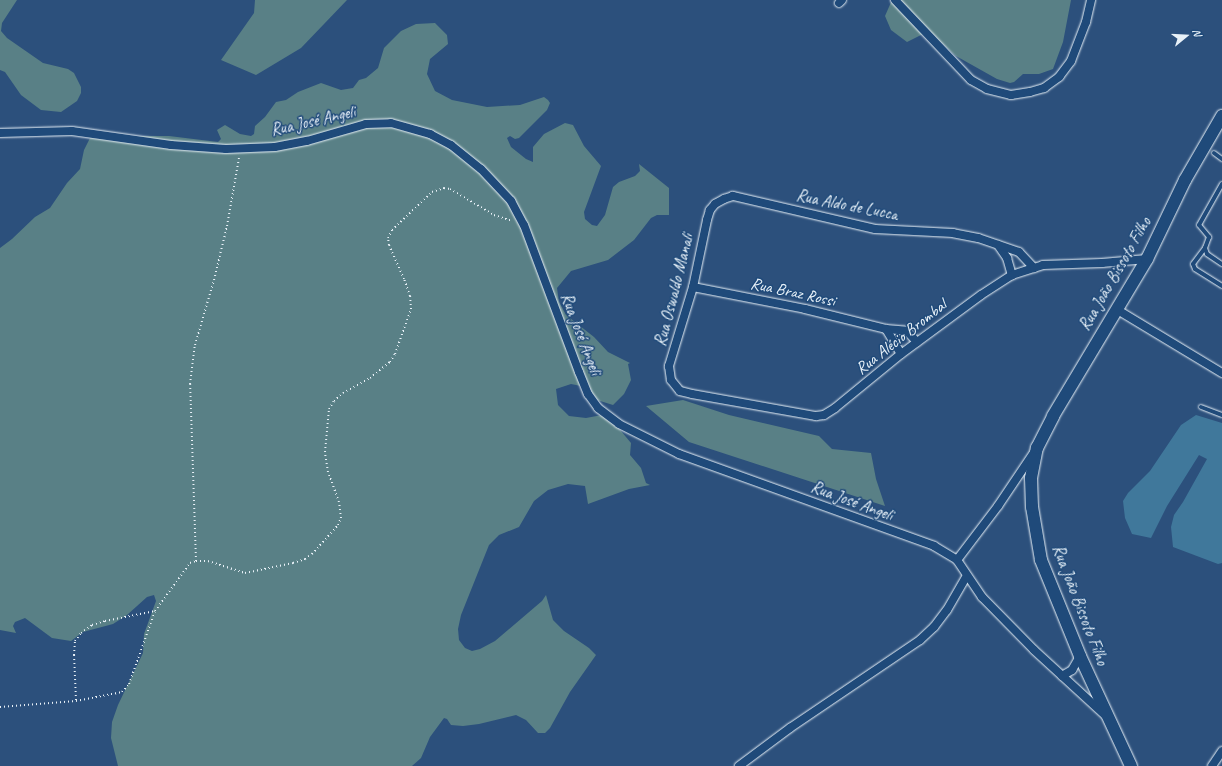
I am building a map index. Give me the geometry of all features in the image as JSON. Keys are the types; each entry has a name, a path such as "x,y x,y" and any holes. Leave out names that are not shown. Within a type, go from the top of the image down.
{"main road":[{"name":"Rua João Bissoto Filho","path":"1131,766 1111,720 1080,656 1041,560 1032,507 1031,478 1037,448 1053,416 1147,259 1185,180 1222,116"}],"street":[{"path":"895,0 971,80 987,89 1011,95 1044,88 1059,77 1071,61 1086,22 1091,0"},
{"name":"Rua José Angeli","path":"0,133 72,131 171,145 241,148 281,146 366,124 391,123 412,128 451,145 482,169 511,201 524,226 588,394 598,408 619,424 679,454 934,546 957,560 987,602 1034,650 1111,720"},
{"name":"Rua Aldo de Lucca","path":"715,204 733,196 875,229 952,234 978,238 1019,252 1034,268"},
{"name":"Rua Oswaldo Manali","path":"674,385 669,366 694,287 707,220 710,210 715,204"},
{"path":"998,245 1007,258 1012,275"},
{"name":"Rua Alécio Brombal","path":"674,385 680,391 692,394 816,416 824,415 835,408 917,342 981,295 1012,275 1043,265 1102,263 1147,259"},
{"name":"Rua Braz Rossi","path":"694,287 805,310 886,329 907,331 917,342"},
{"path":"1116,309 1222,373"},
{"path":"886,329 901,354"},
{"name":"Rua João Bissoto Filho","path":"957,560 998,506 1037,448"},
{"path":"739,766 790,728 920,640 934,627 947,610 967,576"},
{"path":"1062,676 1072,670 1080,656"},
{"path":"1212,766 1222,751"}],"lane":[{"path":"1214,153 1222,158"},
{"path":"1222,184 1200,220 1199,225 1209,237 1205,248 1194,264 1195,269 1222,286"},
{"path":"1205,248 1207,254 1222,264"},
{"path":"1201,407 1222,415"}],"path":[{"path":"196,561 190,384 195,345 214,280 227,226 241,148"},
{"path":"0,707 76,701 113,695 122,692 129,684 155,611 190,563 196,561 213,562 245,573 293,563 305,559 312,554 338,525 341,512 328,472 325,452 329,409 334,401 343,393 370,378 390,362 398,347 411,309 404,279 393,257 388,238 392,230 405,215 432,192 444,188 450,189 494,214 524,226"},
{"path":"76,701 74,655 75,641 81,633 92,625 105,621 155,611"}],"green space":[{"path":"0,0 17,0 2,23 1,31 7,38 43,63 68,69 74,73 81,87 81,93 77,101 61,112 41,110 21,95 5,72 0,70"},
{"path":"255,0 347,0 301,48 256,75 221,60 254,13"},
{"path":"892,0 1071,0 1063,42 1053,69 1039,74 1023,74 1014,82 1010,83 997,79 956,56 934,36 921,35 907,42 891,30 885,16"},
{"path":"435,23 447,35 448,44 430,59 427,74 435,91 452,100 487,107 520,105 544,97 548,100 550,103 547,110 519,138 515,139 510,136 507,138 511,147 526,159 533,162 533,147 544,134 565,123 573,125 584,146 601,166 584,212 585,219 592,225 597,226 605,215 613,187 619,182 635,176 640,171 639,164 669,188 669,215 657,215 651,218 634,240 608,260 571,271 557,288 559,302 566,315 594,337 608,352 630,363 628,364 631,380 624,394 613,405 597,400 586,387 571,384 556,389 558,405 569,416 586,418 602,415 616,425 631,443 630,455 641,468 646,483 650,485 629,489 588,504 585,486 568,484 548,490 534,501 519,527 499,535 489,545 461,615 458,629 459,640 465,648 472,651 480,649 495,641 542,601 546,595 553,620 564,631 589,648 596,655 570,692 550,728 545,733 538,733 526,720 516,715 479,724 463,726 451,725 447,719 444,718 430,737 421,758 412,766 118,766 111,738 112,722 118,705 143,653 144,634 156,601 154,595 147,597 127,615 113,624 83,632 71,641 52,638 25,618 15,622 13,626 16,633 0,630 0,248 12,239 35,217 50,208 67,183 80,169 84,150 91,136 169,136 218,142 221,139 217,130 225,125 240,134 251,136 254,134 255,126 265,117 276,102 286,100 298,92 321,83 341,90 353,88 359,80 366,78 378,68 384,48 401,31 416,24"},
{"path":"683,400 729,415 819,436 832,449 871,453 876,479 885,506 689,442 646,406"}],"water":[{"path":"1196,415 1222,423 1222,563 1218,564 1173,547 1171,527 1174,515 1207,459 1199,455 1167,506 1151,538 1132,534 1125,518 1123,501 1128,493 1150,471 1181,425"}]}
